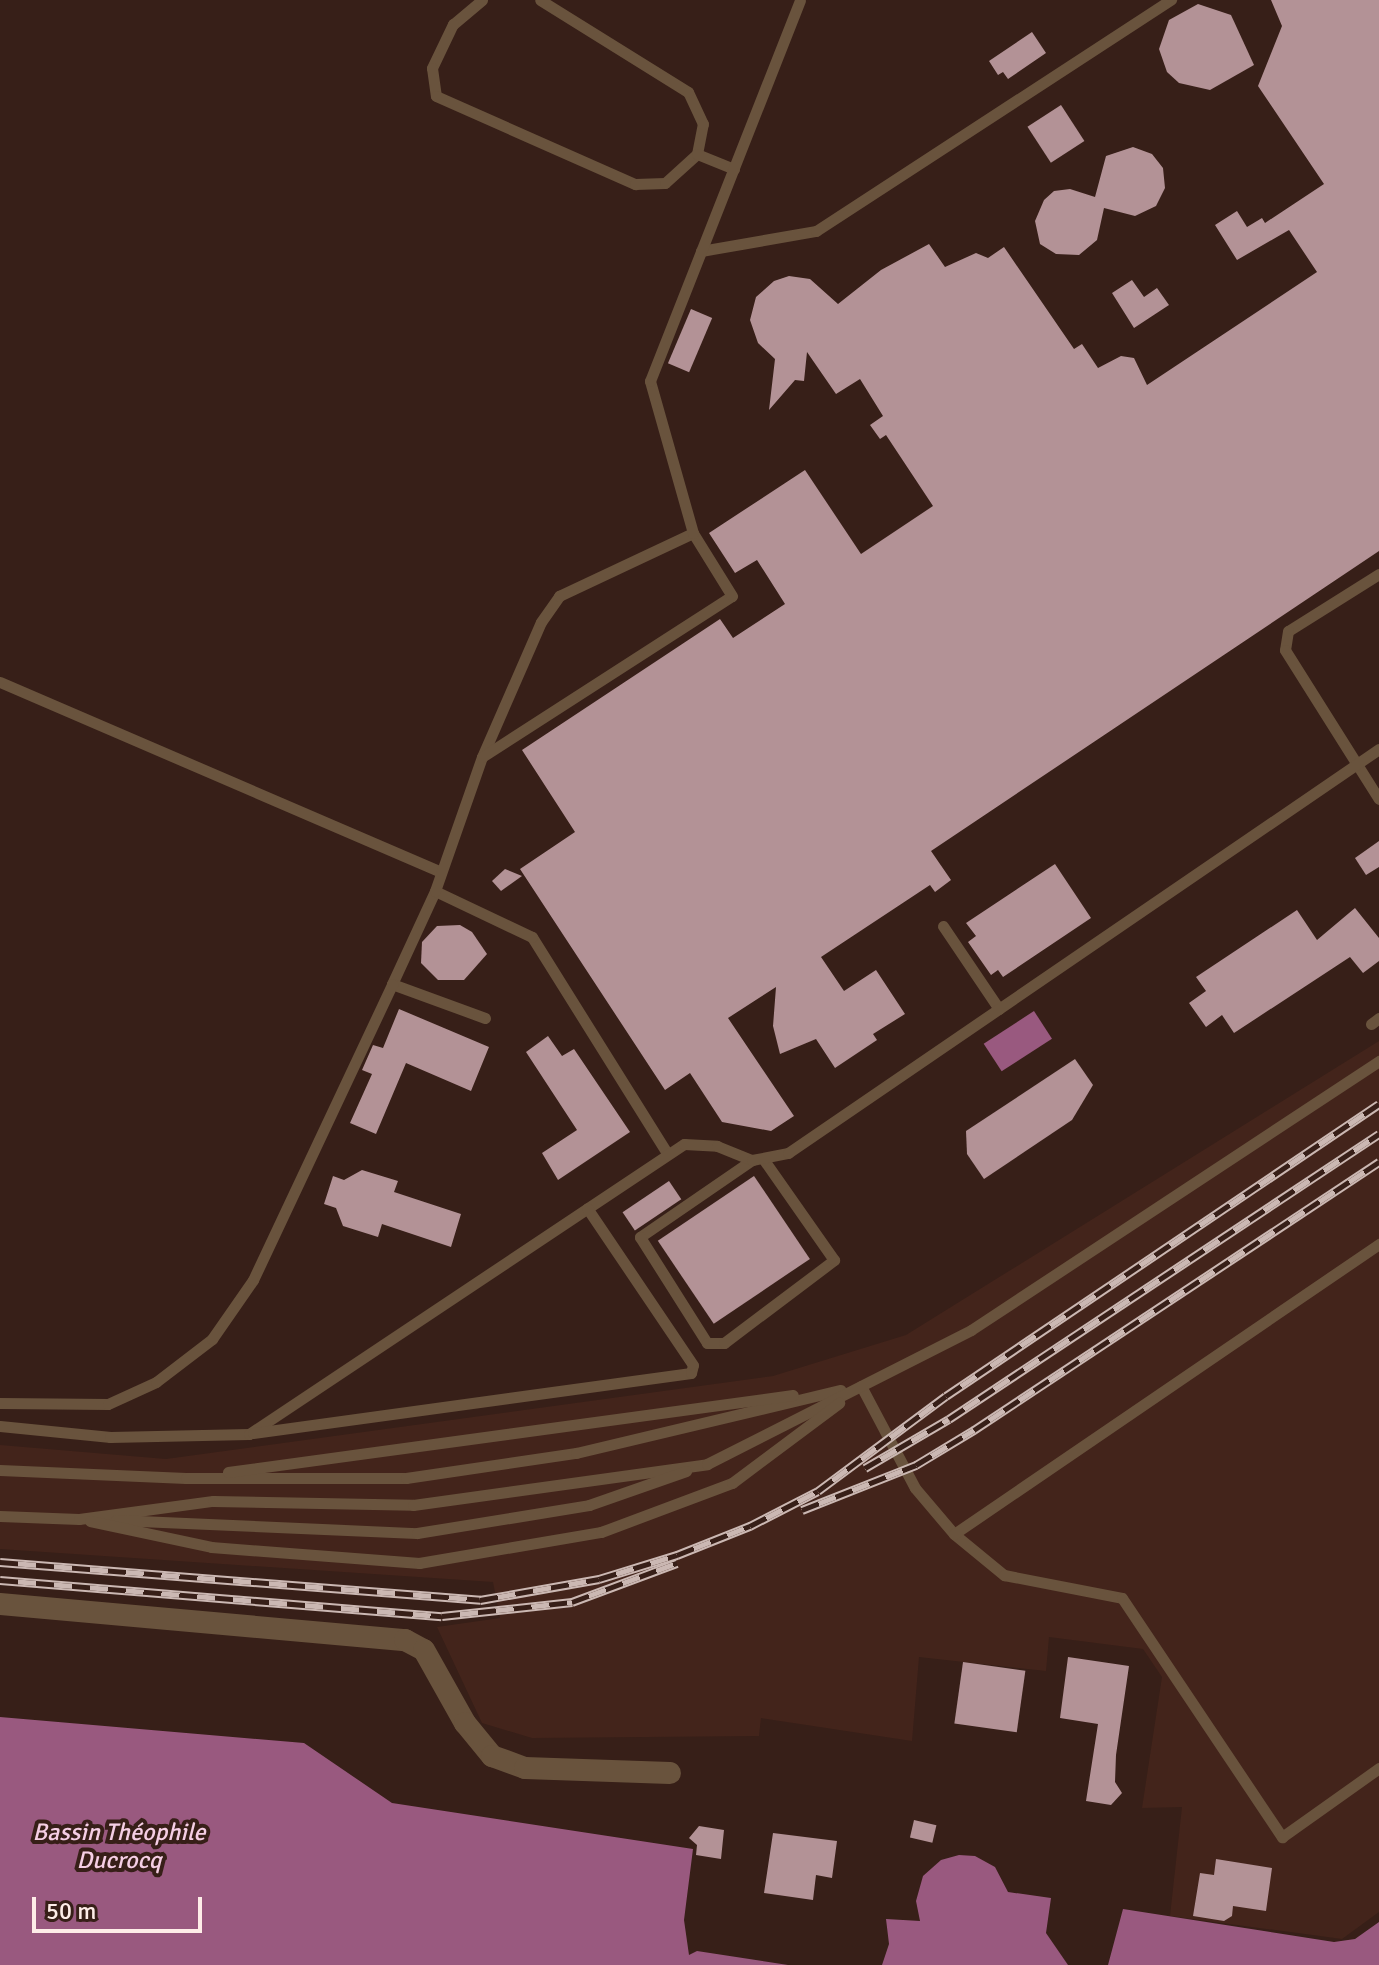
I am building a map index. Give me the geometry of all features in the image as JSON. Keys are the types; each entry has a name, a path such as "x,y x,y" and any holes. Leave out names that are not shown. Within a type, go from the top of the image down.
{"street":[{"path":"0,1604 405,1640 424,1650 465,1723 492,1756 525,1768 670,1773"}],"lane":[{"path":"482,0 453,24 432,68 436,96 635,184 665,183 697,154 703,124 688,92 540,0"},
{"path":"482,757 732,596 693,533 650,381 800,0"},
{"path":"701,251 816,231 1171,0"},
{"path":"697,154 734,169"},
{"path":"0,1403 108,1404 156,1382 212,1339 253,1280 435,891 482,757 541,622 559,596 693,533"},
{"path":"1379,574 1288,631 1285,650 1379,799"},
{"path":"0,682 441,872"},
{"path":"249,1434 684,1144 717,1146 758,1160 834,1260 724,1343 707,1343 640,1237 758,1160 788,1153 1379,749"},
{"path":"435,891 532,937 667,1153"},
{"path":"943,926 999,1009"},
{"path":"392,984 485,1018"},
{"path":"0,1516 417,1533 589,1505 707,1464 971,1330 1379,1061"},
{"path":"0,1426 110,1437 249,1434 691,1373 693,1365 587,1208"},
{"path":"954,1534 1379,1244"},
{"path":"186,1478 861,1386"},
{"path":"0,1470 186,1478 406,1478 576,1453 861,1386"},
{"path":"79,1519 211,1547 419,1563 601,1532 732,1483 861,1386"},
{"path":"861,1386 915,1488 954,1534 1004,1575 1122,1598 1282,1837 1379,1768"},
{"path":"79,1519 213,1501 413,1505 707,1464"}],"shaded area":[{"path":"1379,1041 1379,1912 1342,1939 1170,1916 1182,1807 1142,1808 1162,1677 1143,1649 1049,1637 1046,1671 919,1657 912,1741 761,1718 759,1736 532,1738 482,1723 437,1627 500,1618 493,1582 0,1549 0,1445 166,1459 773,1376 906,1335"}],"water":[{"path":"1034,1011 1052,1039 1002,1071 984,1044"},
{"name":"Bassin Théophile Ducrocq","path":"0,1717 304,1743 392,1803 693,1849 684,1920 689,1955 697,1951 788,1965 0,1965"},
{"path":"959,1855 975,1856 995,1867 1008,1892 1051,1898 1046,1933 1068,1965 882,1965 889,1944 886,1919 920,1921 916,1901 923,1876 941,1860"},
{"path":"1123,1909 1334,1942 1355,1939 1379,1922 1379,1965 1108,1965"}],"building":[{"path":"1271,0 1379,0 1379,551 931,851 951,880 935,892 930,885 821,957 844,991 876,970 905,1014 873,1034 877,1040 835,1068 816,1039 780,1054 773,1026 776,987 728,1018 794,1116 771,1131 722,1122 690,1073 665,1090 520,869 575,832 522,750 720,619 733,638 785,604 757,560 735,573 709,533 805,470 861,554 933,506 886,435 880,439 870,425 883,416 860,379 836,394 807,352 804,381 795,380 769,410 775,359 758,343 750,320 756,297 774,281 789,276 810,279 838,304 881,270 929,244 945,267 976,253 988,258 1004,247 1074,349 1082,344 1098,368 1121,356 1134,358 1147,385 1317,272 1289,230 1237,260 1215,225 1237,211 1247,227 1262,218 1265,223 1324,184 1258,86 1282,26"},
{"path":"1198,4 1231,15 1254,65 1210,90 1179,83 1167,72 1159,49 1169,20"},
{"path":"1032,32 1046,53 1008,79 1003,72 998,75 989,61"},
{"path":"1061,105 1084,141 1051,163 1027,127"},
{"path":"1133,147 1152,154 1163,168 1165,188 1156,206 1135,216 1104,208 1097,240 1079,255 1056,254 1040,244 1035,221 1044,200 1054,191 1070,189 1095,197 1106,156"},
{"path":"1132,280 1144,297 1157,288 1169,305 1134,328 1112,293"},
{"path":"691,309 712,318 689,372 668,363"},
{"path":"1379,841 1379,867 1366,875 1355,858"},
{"path":"1055,864 1091,918 1003,977 998,970 991,975 968,942 976,936 966,923"},
{"path":"505,869 522,876 501,891 492,881"},
{"path":"1355,908 1379,938 1379,961 1363,973 1350,957 1234,1033 1222,1015 1206,1027 1189,1003 1206,991 1196,977 1297,910 1317,940"},
{"path":"460,925 472,932 487,954 464,980 438,980 421,963 422,942 437,926"},
{"path":"399,1009 489,1047 471,1091 406,1063 376,1134 350,1123 372,1074 362,1070 373,1045 383,1048"},
{"path":"548,1036 562,1056 574,1049 630,1132 558,1180 542,1153 577,1130 526,1052"},
{"path":"1075,1059 1093,1085 1072,1120 984,1179 967,1154 966,1131"},
{"path":"362,1170 398,1181 394,1192 461,1214 451,1247 382,1224 378,1237 343,1226 336,1208 324,1204 333,1176 344,1180"},
{"path":"754,1176 810,1259 714,1324 658,1241"},
{"path":"669,1181 681,1199 635,1231 623,1212"},
{"path":"1068,1657 1129,1666 1116,1755 1115,1782 1122,1793 1111,1805 1086,1801 1098,1724 1060,1718"},
{"path":"963,1662 1025,1671 1017,1732 954,1723"},
{"path":"914,1820 936,1825 932,1843 910,1838"},
{"path":"699,1826 724,1830 721,1859 696,1855 697,1845 689,1838"},
{"path":"773,1833 837,1841 832,1878 816,1875 813,1900 764,1893"},
{"path":"1216,1859 1272,1868 1266,1911 1233,1906 1232,1916 1224,1921 1193,1916 1200,1873 1214,1875"}],"railway":[{"path":"0,1562 480,1600 599,1579 677,1555 750,1526 818,1491 946,1396 1379,1104"},
{"path":"865,1468 949,1419 1379,1134"},
{"path":"802,1510 916,1465 974,1430 1379,1162"},
{"path":"0,1580 442,1616 572,1602 677,1563"}]}
